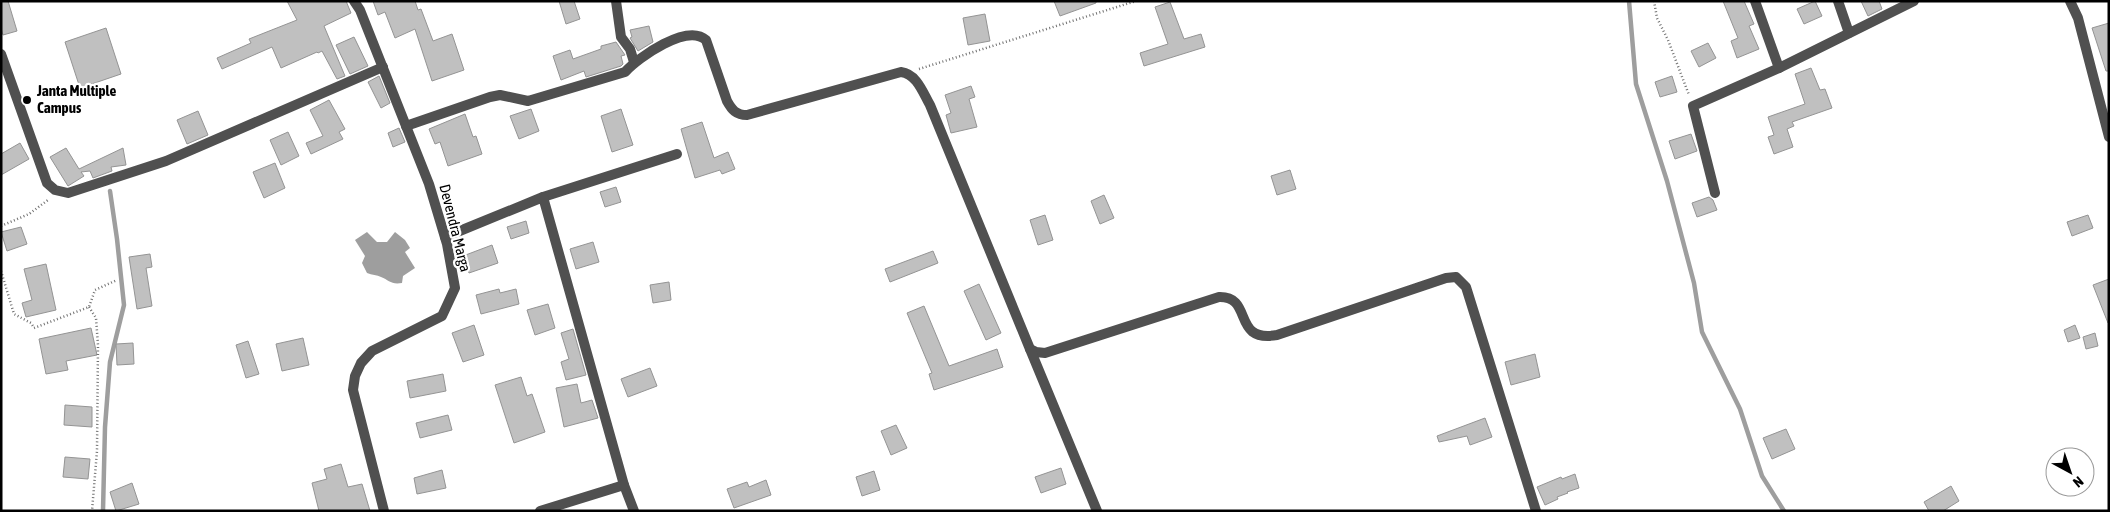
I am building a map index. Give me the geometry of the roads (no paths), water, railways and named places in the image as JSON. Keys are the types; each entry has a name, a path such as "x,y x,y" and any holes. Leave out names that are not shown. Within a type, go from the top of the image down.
{"street":[{"name":"Devendra Marga","path":"354,1 360,10 429,184 445,237 455,288 442,316 372,351 361,363 355,376 353,390 384,511"},
{"path":"616,1 621,37 630,49 634,62"},
{"path":"1755,1 1779,68"},
{"path":"1838,1 1849,33"},
{"path":"1715,193 1693,106 1779,68 1914,1"},
{"path":"2070,1 2078,18 2109,137"},
{"path":"406,126 490,97 500,95 517,100 528,100 626,72 634,62 666,42 694,35 701,36 706,40 727,101 731,108 740,115 747,115 901,72 906,73 918,84 930,105 1097,511"},
{"path":"1,54 47,183 55,190 68,193 166,161 383,67"},
{"path":"445,237 543,197 677,154"},
{"path":"543,197 624,485 634,511"},
{"path":"1030,349 1036,352 1045,352 1219,297 1227,297 1238,305 1248,328 1256,335 1265,337 1277,335 1446,278 1456,277 1466,287 1536,511"},
{"path":"540,511 624,485"}],"waterway":[{"path":"1629,1 1636,84 1667,181 1694,283 1702,332 1740,409 1762,476 1784,511"},
{"path":"103,511 105,427 110,362 124,305 110,191"}],"place":[{"name":"Janta Multiple Campus","path":"27,100"}]}
